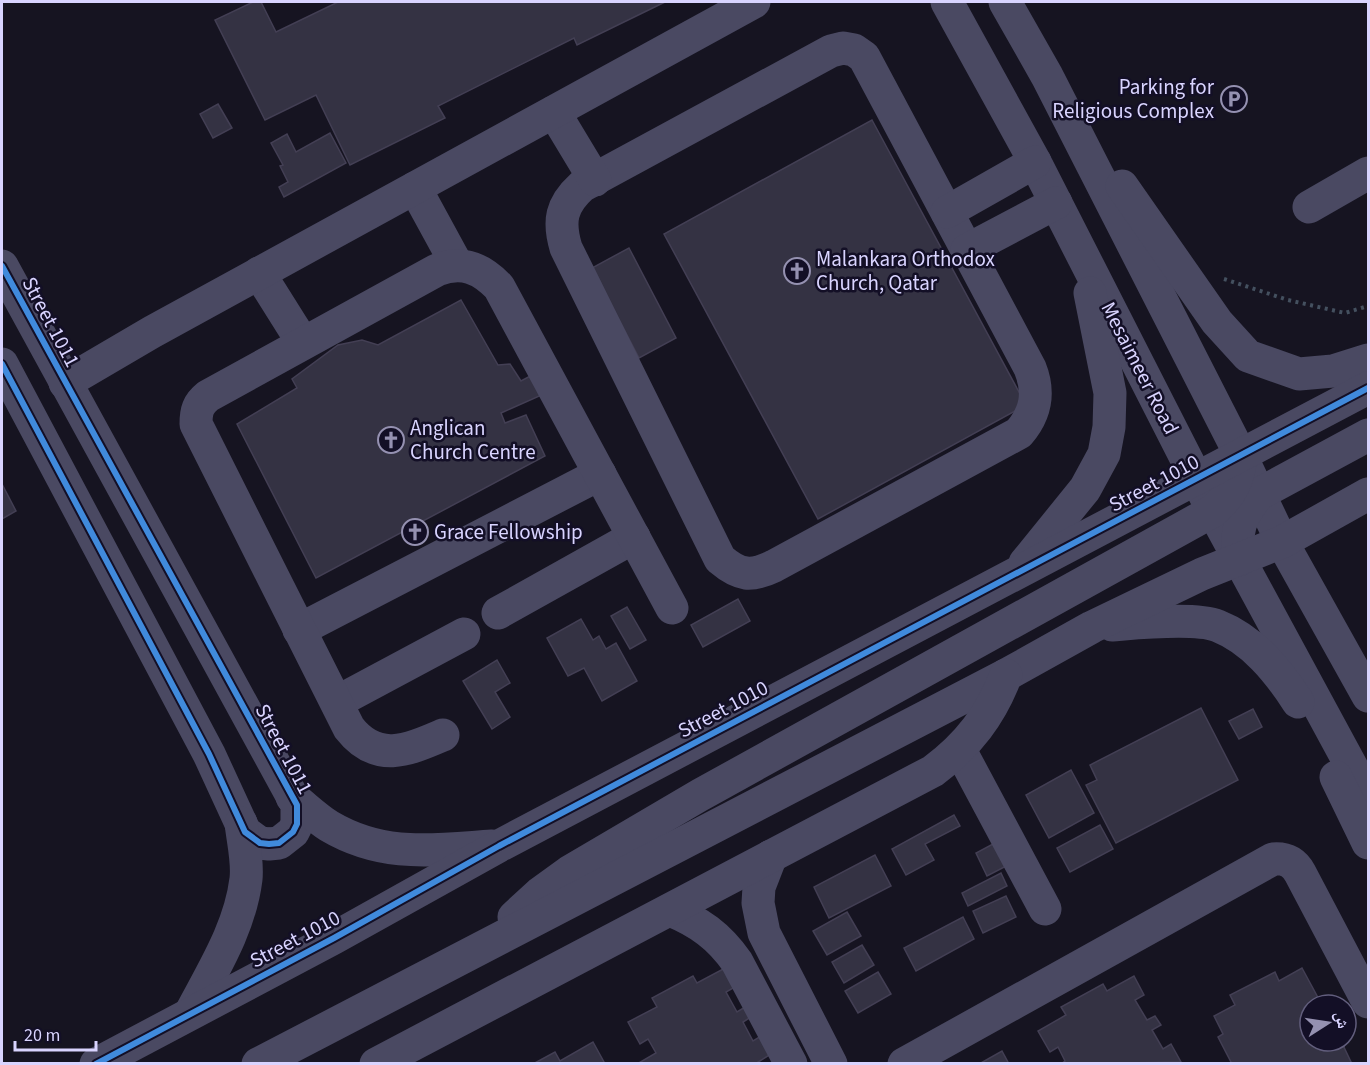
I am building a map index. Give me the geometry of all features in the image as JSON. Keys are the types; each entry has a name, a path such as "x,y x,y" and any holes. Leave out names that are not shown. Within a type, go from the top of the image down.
{"street":[{"path":"65,383 152,332 754,2"},
{"name":"Mesaimeer Road","path":"947,2 1035,162 1213,511 1368,797"},
{"path":"1005,2 1047,76 1241,456 1282,542 1368,696"},
{"path":"843,48 854,50 864,57 947,212 1030,368 1035,381 1035,402 1028,422 1019,433 761,573 746,574 732,569 720,559 566,248 561,221 565,207 577,190 831,51 843,48"},
{"path":"1047,76 1217,322 1248,356 1299,374 1333,371 1368,360"},
{"path":"554,112 595,180"},
{"path":"947,212 1035,162"},
{"path":"1309,207 1368,173"},
{"path":"415,188 457,265"},
{"path":"968,250 1056,203"},
{"path":"1018,572 1085,489 1104,454 1109,427 1110,393 1082,253"},
{"path":"443,735 412,749 398,752 371,747 359,740 349,728 196,424 196,413 200,403 208,396 437,270 457,265 473,267 488,275 499,287 672,608"},
{"name":"Street 1011","path":"2,266 297,805 297,824 287,839 269,844 260,843 245,832 209,754 2,364"},
{"path":"259,273 303,344"},
{"name":"Street 1010","path":"96,1064 190,1012 334,938 499,846 1368,388"},
{"path":"1239,560 1237,545 1239,526 1246,509 1259,494 1368,435"},
{"path":"490,943 531,901 569,872 700,795 1213,511 1234,487 1241,456"},
{"path":"300,630 600,474"},
{"path":"258,1064 1006,675 1092,627 1202,574 1282,542 1368,494"},
{"path":"498,613 634,537"},
{"path":"1092,627 1148,621 1190,622 1217,626 1247,642 1282,677 1299,704 1368,843"},
{"path":"337,702 464,634"},
{"path":"376,1064 933,771 960,750 988,716 999,696 1006,675"},
{"path":"960,750 1045,909"},
{"name":"Street 1011","path":"292,797 328,825 363,843 406,851 499,846"},
{"name":"Street 1011","path":"190,1012 230,939 240,907 246,877 241,823"},
{"path":"771,856 759,888 758,903 764,933 831,1064"},
{"path":"904,1064 1280,858 1292,862 1300,873 1368,1002"},
{"path":"670,910 708,930 727,948 737,962 791,1064"},
{"path":"737,962 741,956 755,947 770,945"}],"path":[{"path":"1189,282 1211,275 1288,300 1345,313 1368,308"}],"building":[{"path":"253,2 261,2 276,32 338,2 665,2 577,45 574,38 438,106 445,118 350,165 316,95 265,120 215,20"},
{"path":"218,104 232,128 213,138 200,114"},
{"path":"872,120 1026,405 818,519 664,234"},
{"path":"330,133 346,163 284,197 279,187 288,182 280,166 283,165 271,143 287,134 296,152"},
{"path":"629,248 676,338 639,358 592,268"},
{"name":"Anglican Church Centre","path":"461,300 498,365 510,364 521,381 534,374 544,394 501,413 505,423 526,415 545,456 316,578 237,424 297,388 292,379 338,345 362,340 378,345"},
{"path":"2,484 16,511 2,519"},
{"path":"738,599 750,621 703,647 691,625"},
{"path":"627,607 646,640 630,649 611,616"},
{"path":"581,619 593,640 599,636 606,649 616,643 637,681 602,701 584,668 568,676 547,638"},
{"path":"497,660 510,683 495,692 510,717 492,729 463,681"},
{"path":"1201,708 1238,780 1116,843 1086,785 1097,780 1090,765"},
{"path":"1253,709 1262,727 1239,739 1229,721"},
{"path":"1071,770 1094,813 1049,838 1026,795"},
{"path":"954,815 960,826 925,844 934,860 906,875 892,849"},
{"path":"1100,825 1113,849 1070,872 1057,848"},
{"path":"1006,837 1018,860 987,876 976,853"},
{"path":"875,855 891,886 829,918 814,887"},
{"path":"1001,873 1007,886 968,906 962,893"},
{"path":"1006,896 1016,917 983,933 973,911"},
{"path":"847,912 861,936 827,955 813,931"},
{"path":"963,917 974,939 916,971 904,948"},
{"path":"862,945 874,965 844,983 832,962"},
{"path":"725,968 735,987 726,992 737,1012 745,1007 751,1017 743,1022 753,1041 761,1036 771,1054 755,1064 637,1064 656,1053 648,1039 640,1044 628,1022 657,1007 652,998 693,976 697,983"},
{"path":"1302,968 1316,993 1298,993 1298,1053 1347,1053 1352,1064 1232,1064 1218,1037 1223,1034 1214,1016 1235,1005 1230,995 1275,972 1279,981"},
{"path":"878,972 891,994 858,1013 845,991"},
{"path":"1134,976 1144,995 1135,1000 1147,1020 1155,1016 1161,1025 1152,1030 1163,1049 1171,1044 1181,1062 1061,1064 1065,1061 1058,1047 1050,1052 1038,1031 1066,1015 1061,1007 1103,984 1107,991"},
{"path":"593,1042 604,1062 601,1064 533,1064 555,1052 560,1061"},
{"path":"1002,1051 1009,1064 979,1064"}],"cycle path":[{"path":"2,266 297,805 297,824 293,832 279,843 260,843 245,832 209,754 2,364"},
{"path":"96,1064 334,938 499,846 1368,388"}],"place":[{"name":"Parking for Religious Complex","path":"1234,99"},
{"name":"Malankara Orthodox Church, Qatar","path":"797,271"},
{"name":"Anglican Church Centre","path":"391,440"},
{"name":"Grace Fellowship","path":"415,532"}]}
